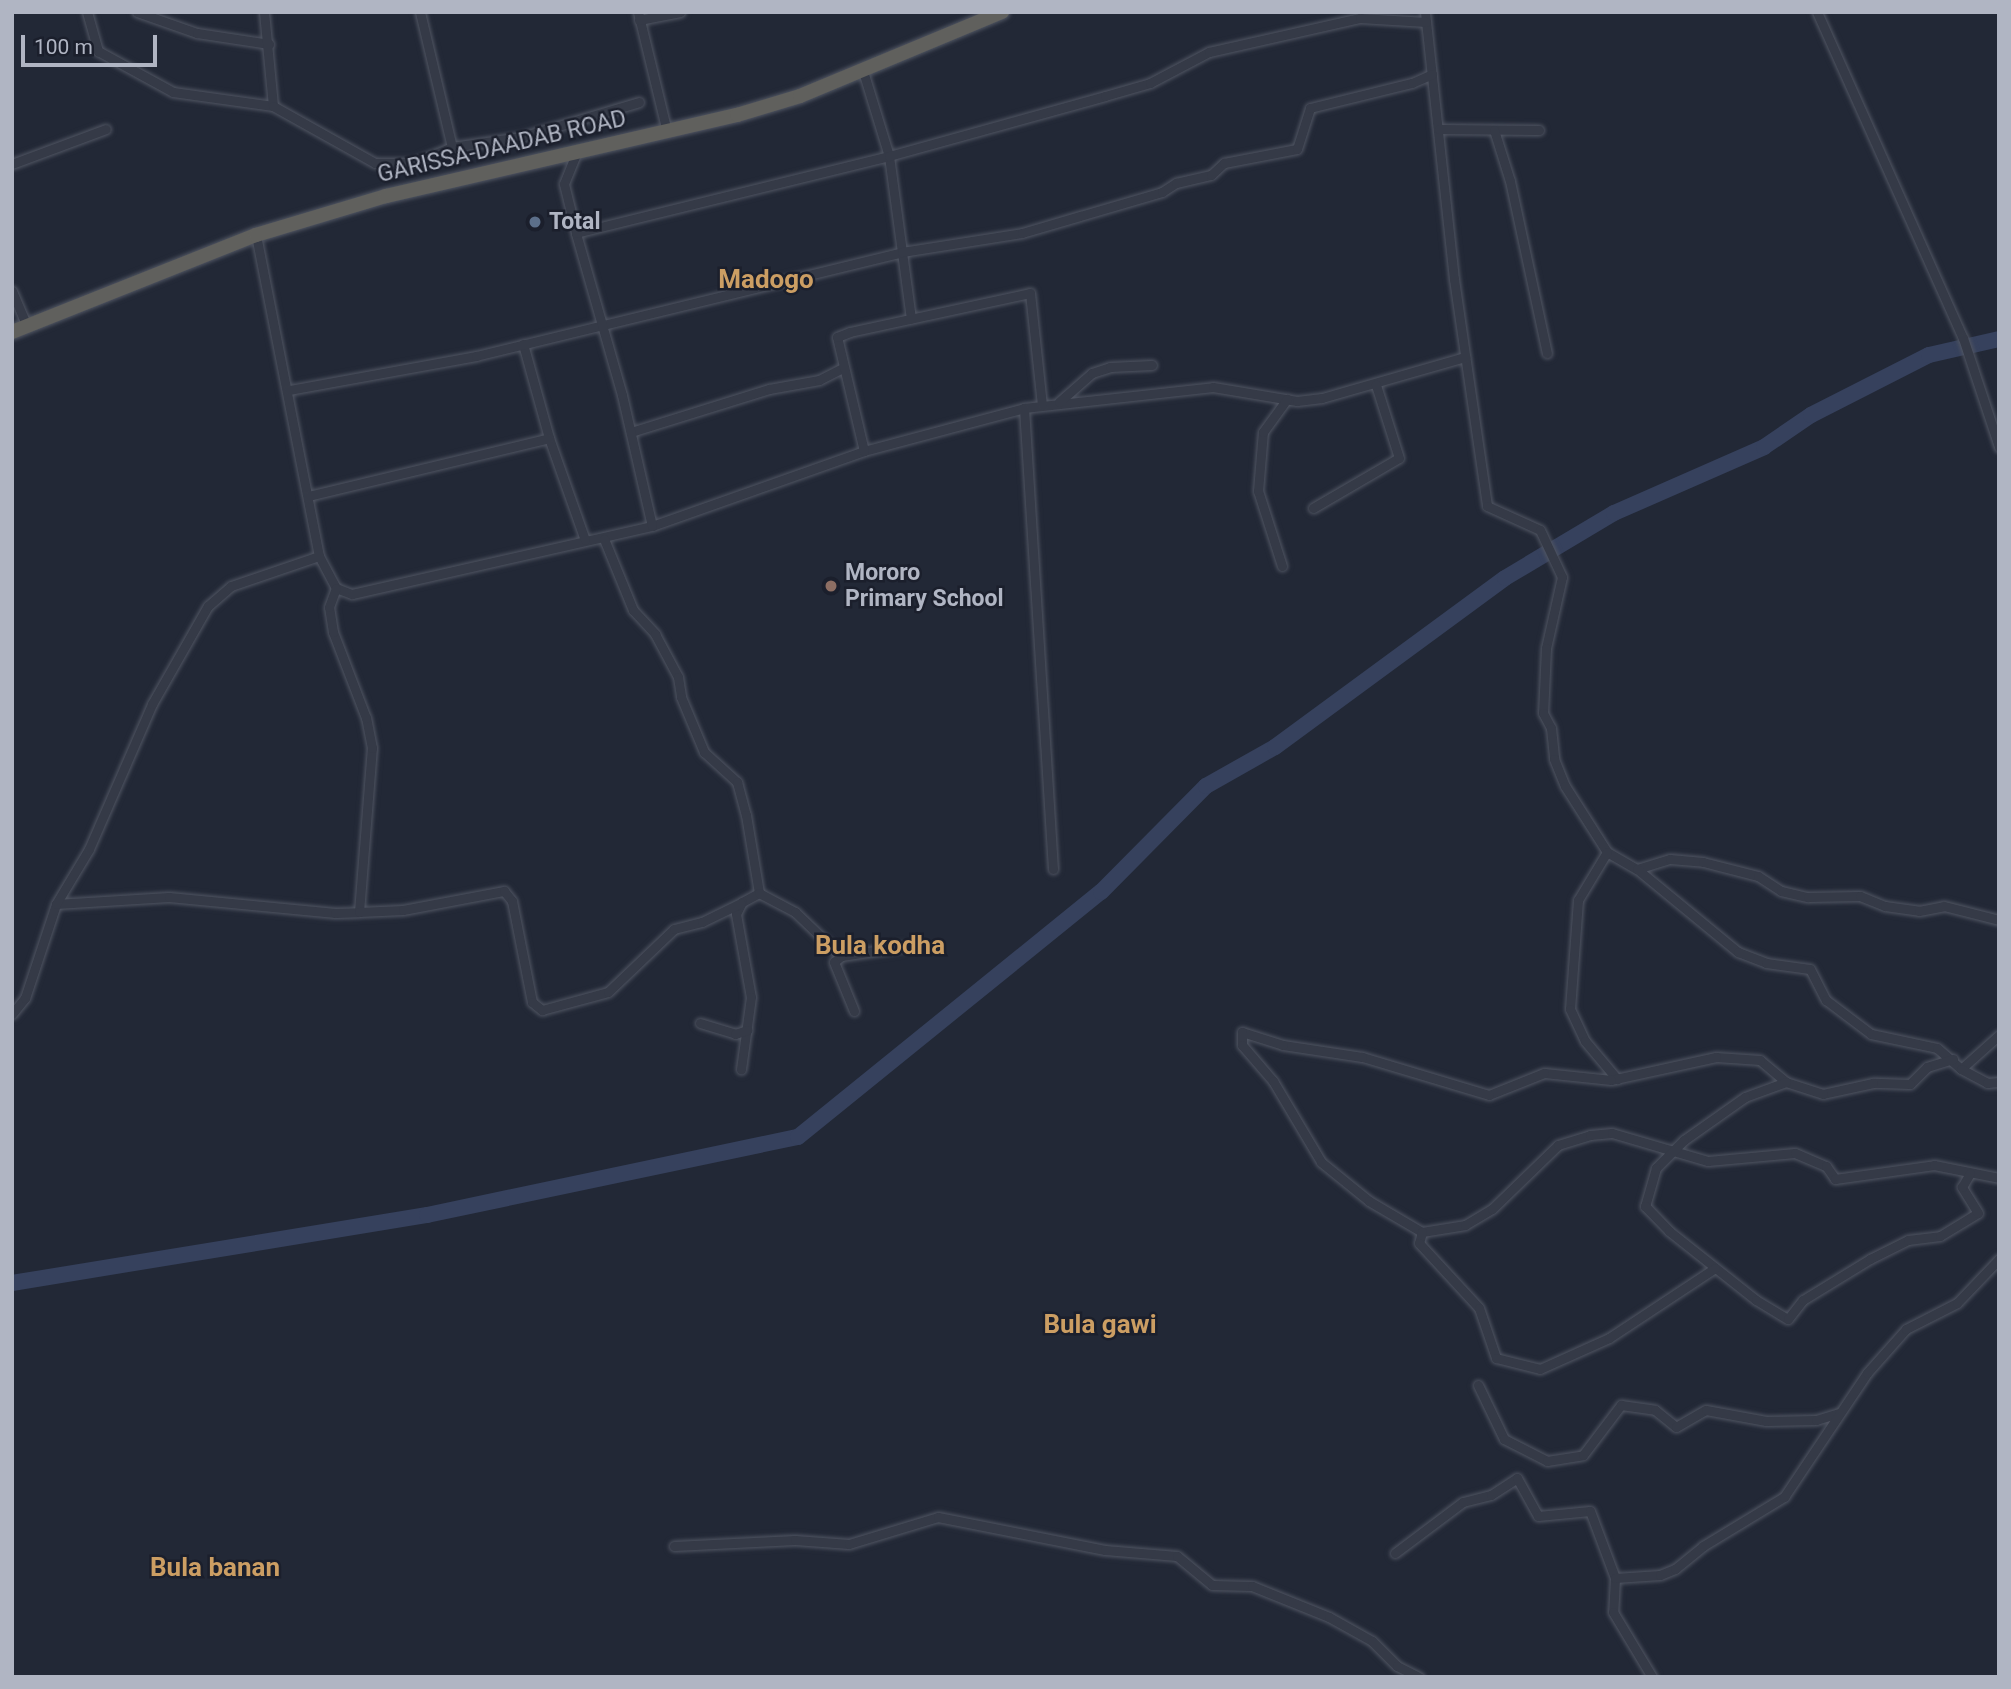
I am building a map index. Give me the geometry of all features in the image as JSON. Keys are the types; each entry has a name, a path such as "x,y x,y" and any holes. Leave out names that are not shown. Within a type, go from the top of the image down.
{"highway":[{"name":"GARISSA-DAADAB ROAD","path":"12,332 256,235 398,193 576,154 800,96 1002,12"}],"street":[{"path":"87,12 97,51 173,92 273,106 375,163 414,163 452,147 521,136 639,102"},
{"path":"137,12 155,16 197,33 269,44"},
{"path":"264,12 273,106"},
{"path":"420,12 452,147"},
{"path":"667,132 638,16 680,12"},
{"path":"1817,12 1964,338 1999,447"},
{"path":"576,233 889,156 1150,83 1209,52 1360,18 1426,17 1465,356 1487,506 1540,530 1562,577 1546,648 1543,713 1551,728 1554,759 1565,786 1607,852 1636,869 1738,952 1766,963 1810,969 1826,1000 1871,1034 1937,1048 1953,1059 1961,1069 1987,1083 1999,1082"},
{"path":"863,71 889,156 911,318"},
{"path":"289,390 523,344 902,253 1022,233 1162,192 1176,183 1211,175 1224,163 1276,156 1297,149 1310,108 1412,83 1432,74"},
{"path":"12,164 106,129"},
{"path":"1438,129 1539,130"},
{"path":"1493,130 1510,181 1547,353"},
{"path":"576,154 564,184 631,432 652,526"},
{"path":"256,235 289,390 319,556 336,588 352,594 370,594 652,526 864,451 1024,408 1213,387 1287,399 1322,398 1376,385 1465,356"},
{"path":"12,291 27,326"},
{"path":"864,451 837,337 1030,293 1042,405"},
{"path":"523,344 549,438 585,540"},
{"path":"1059,402 1092,373 1110,367 1152,365"},
{"path":"631,432 769,389 819,380 843,368"},
{"path":"1313,508 1399,458 1376,385"},
{"path":"1282,566 1258,491 1264,432 1287,399"},
{"path":"1024,408 1053,869"},
{"path":"308,496 549,438"},
{"path":"604,539 633,610 655,634 678,677 681,697 704,752 737,782 759,893"},
{"path":"12,1014 26,998 56,904 89,849 152,704 208,606 231,586 319,556"},
{"path":"336,588 329,607 330,621 366,718 372,748 359,912"},
{"path":"1607,852 1578,900 1570,1009 1585,1041 1617,1079"},
{"path":"1636,869 1670,859 1703,862 1758,876 1781,891 1808,897 1860,896 1885,906 1919,911 1944,906 1999,920"},
{"path":"56,904 169,897 335,914 403,910 504,891 512,901 532,1002 541,1010 608,992 674,929 702,922 759,893"},
{"path":"759,893 795,912 841,956"},
{"path":"741,1069 751,997 736,925 742,902"},
{"path":"854,1011 834,962 841,956 901,947"},
{"path":"700,1023 735,1034 747,1030"},
{"path":"1953,1059 1927,1067 1910,1084 1873,1083 1823,1094 1786,1082 1760,1060 1716,1057 1617,1079 1544,1073 1489,1095 1362,1057 1283,1045 1242,1032 1242,1045 1273,1081 1321,1162 1369,1201 1422,1232 1465,1225 1492,1209 1558,1145 1612,1133 1707,1161 1794,1153 1826,1166 1835,1179 1934,1165 1999,1178"},
{"path":"1961,1069 1999,1035"},
{"path":"1786,1082 1745,1097 1711,1117 1656,1168 1645,1206 1715,1268 1788,1319 1803,1300 1870,1259 1908,1240 1940,1236 1978,1213 1962,1187 1970,1172"},
{"path":"1422,1232 1419,1243 1479,1308 1496,1358 1540,1368 1609,1338 1715,1268"},
{"path":"1615,1578 1661,1575 1675,1569 1703,1546 1784,1497 1823,1444 1839,1413 1906,1329 1957,1303 1999,1259"},
{"path":"1478,1385 1504,1439 1547,1461 1583,1455 1621,1405 1655,1409 1676,1427 1706,1410 1766,1421 1816,1420 1839,1413"},
{"path":"1395,1553 1463,1502 1491,1495 1517,1478 1538,1516 1590,1511 1615,1578 1614,1612 1653,1677"},
{"path":"674,1546 795,1540 849,1544 938,1517 1105,1550 1177,1556 1212,1585 1252,1586 1329,1617 1372,1641 1397,1666 1419,1677"}],"waterway":[{"path":"12,1283 427,1215 798,1137 1101,892 1206,786 1275,747 1505,578 1614,513 1764,447 1811,415 1929,355 1999,339"}],"place":[{"name":"Total","path":"535,222"},
{"name":"Mororo Primary School","path":"831,586"}],"district":[{"name":"Madogo","path":"766,280"},
{"name":"Bula kodha","path":"880,946"},
{"name":"Bula gawi","path":"1100,1325"},
{"name":"Bula banan","path":"215,1568"}]}
